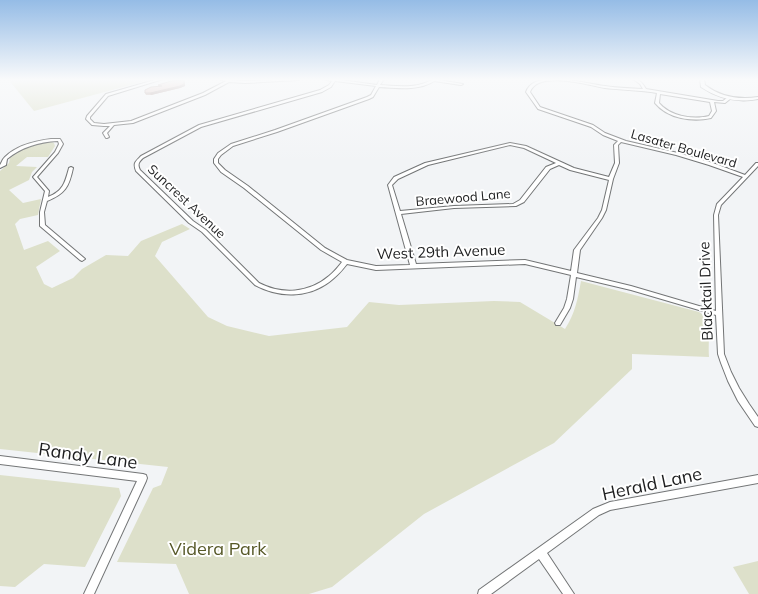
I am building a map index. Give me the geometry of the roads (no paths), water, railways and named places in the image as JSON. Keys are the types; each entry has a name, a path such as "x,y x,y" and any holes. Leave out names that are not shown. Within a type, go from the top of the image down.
{"street":[{"path":"96,107 88,119 93,124 112,125 124,124 139,120 172,107"},
{"name":"Suncrest Avenue","path":"267,107 200,126 148,152 137,162 136,166 138,171 191,222 204,231 257,284 265,289 290,293 305,291 319,286 330,278 346,262"},
{"name":"West 29th Avenue","path":"344,107 232,145 219,154 216,159 218,167 246,187 323,248 346,262 376,268 517,262 542,265 663,296 720,314"},
{"name":"Lasater Boulevard","path":"538,107 544,111 592,126 604,134 620,140 677,154 745,176"},
{"path":"659,107 677,115 692,119 703,119 710,117 714,111 713,107"},
{"path":"107,136 105,133 112,125"},
{"path":"0,167 4,164 5,159 20,148 45,140 59,140 61,144 57,152 35,177 47,191 42,212 43,226 82,259"},
{"path":"558,323 565,313 569,302 577,250 602,214 611,179 617,163 616,145 620,140"},
{"path":"414,267 391,183 399,176 427,164 510,144 525,147 572,169 611,179"},
{"name":"Braewood Lane","path":"398,213 454,207 509,205 518,203 524,198 548,168 560,163"},
{"name":"Blacktail Drive","path":"758,164 745,176 717,208 721,354 727,373 747,409 758,423"},
{"path":"45,200 64,191 71,168"},
{"name":"Randy Lane","path":"0,460 143,478 89,594"},
{"name":"Herald Lane","path":"483,594 596,512 610,506 758,479"},
{"path":"541,553 569,594"}],"park label":[{"name":"Videra Park","path":"218,549"}]}
